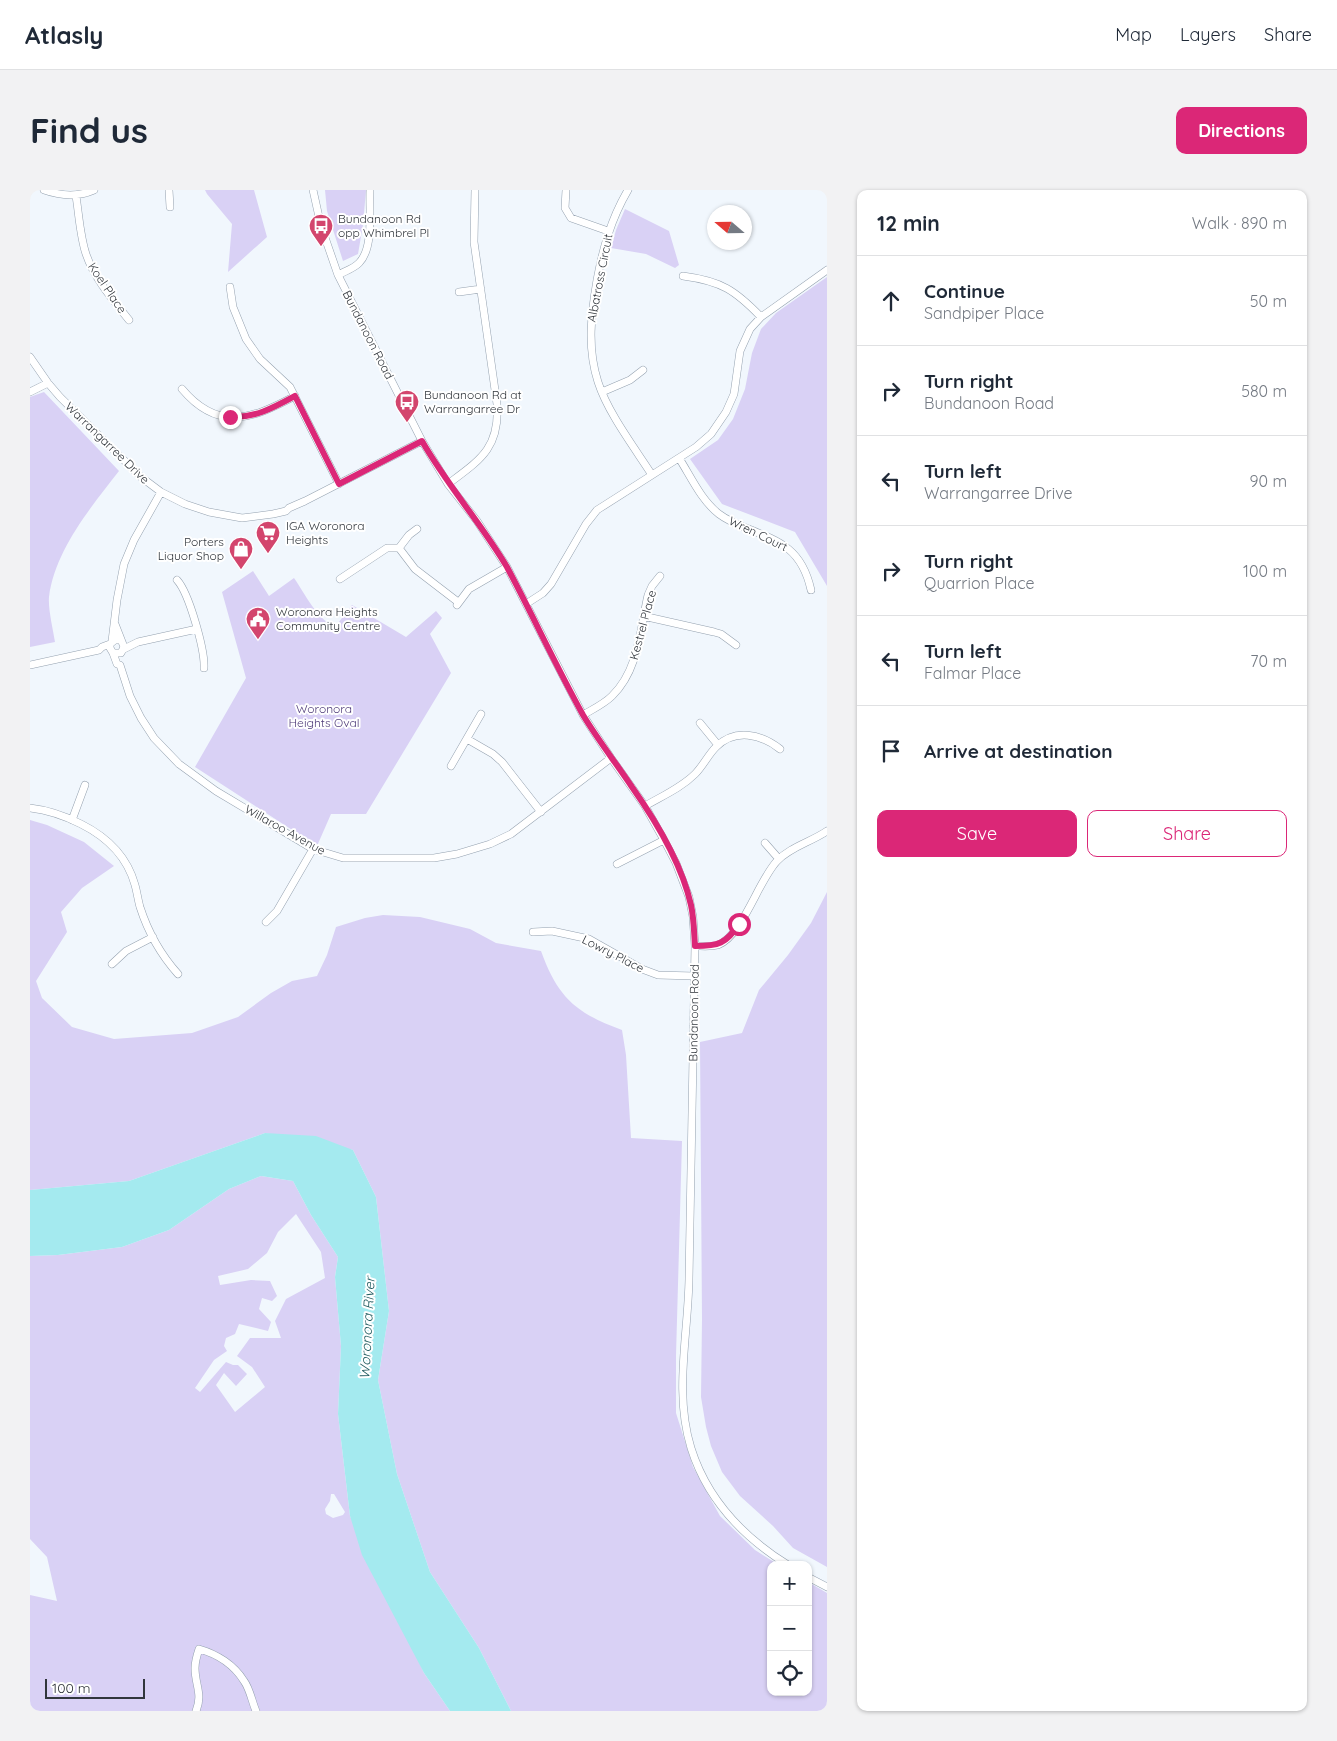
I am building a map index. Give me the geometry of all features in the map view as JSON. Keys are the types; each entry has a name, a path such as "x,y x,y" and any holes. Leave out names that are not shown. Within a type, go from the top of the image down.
{"street":[{"path":"44,190 76,196 94,190"},
{"path":"169,190 170,207"},
{"name":"Bundanoon Road","path":"313,190 320,226 338,274 422,441 448,484 477,521 507,567 583,715 646,806 678,869 689,897 693,917 695,946 688,1290 682,1384 684,1417 697,1464 717,1501 748,1536 782,1561"},
{"path":"338,274 354,268 367,251 370,190"},
{"path":"448,484 483,456 494,439 497,427 497,404 474,242 475,190"},
{"path":"566,190 565,208 571,218 608,231"},
{"name":"Albatross Circuit","path":"628,190 608,231 601,259 590,322 590,348 595,371 606,402 652,475"},
{"name":"Koel Place","path":"76,196 83,243 88,260 128,320"},
{"path":"526,604 544,593 551,584 586,524 597,510 706,439 726,412 734,394 739,359 743,343 750,329 761,317 827,270"},
{"path":"683,276 709,280 726,287 744,299 761,317"},
{"path":"230,287 233,307 246,339 260,359 285,381 295,396 339,484"},
{"path":"458,292 481,289"},
{"name":"Warrangarree Drive","path":"30,357 48,383 71,409 130,467 161,492 198,509 230,515 289,508 422,441"},
{"path":"602,392 630,380 643,370"},
{"path":"30,392 48,383"},
{"path":"182,390 198,406 212,413 230,417 249,417 260,414 295,396"},
{"name":"Wren Court","path":"679,458 707,502 720,515 774,539 791,550 798,557 808,574 812,590"},
{"name":"Willaroo Avenue","path":"161,492 128,553 118,588 112,648 117,664 120,665 130,696 154,738 179,764 216,791 313,849 333,856 353,859 415,859 445,857 479,848 510,834 611,758"},
{"path":"399,548 409,535 417,529"},
{"path":"340,578 387,548 399,548"},
{"path":"399,548 415,569 457,604 468,589 507,567"},
{"name":"Kestrel Place","path":"583,715 611,697 625,680 634,658 648,595 660,576"},
{"path":"177,580 185,592 204,656 204,668"},
{"path":"643,616 721,634 736,645"},
{"name":"Willaroo Avenue","path":"115,624 122,646 122,662 120,665"},
{"path":"30,665 196,630"},
{"path":"112,648 119,654 122,646"},
{"path":"451,766 481,714"},
{"path":"700,723 718,745"},
{"path":"646,806 687,781 702,767 718,745 734,737 749,735 759,737 780,749"},
{"path":"467,739 493,754 502,762 541,812"},
{"path":"72,820 85,785"},
{"path":"30,808 54,813 72,820 100,835 116,849 133,878 140,907 152,937 178,974"},
{"path":"695,946 718,945 728,938 739,924 779,859 827,831"},
{"path":"617,864 664,840"},
{"path":"765,843 779,859"},
{"path":"266,922 278,912 313,849"},
{"name":"Lowry Place","path":"533,932 552,931 589,939 642,969 658,975 694,976"},
{"path":"112,964 126,951 152,937"},
{"path":"812,1579 827,1587"},
{"path":"196,1711 200,1702 195,1667 199,1649 212,1653 230,1665 245,1681 256,1711"}],"green space":[{"path":"205,190 254,190 267,237 228,272 232,224"},
{"path":"325,190 366,190 358,254 343,261 327,211"},
{"path":"625,209 669,231 679,265 675,268 646,254 611,248"},
{"path":"827,277 827,586 795,532 722,504 690,459 718,440 733,419 745,389 752,353 761,329 776,313"},
{"path":"44,392 119,471 86,514 66,546 59,563 49,597 55,642 30,647 30,397"},
{"name":"Woronora Heights Oval","path":"253,571 269,596 294,578 317,612 335,627 352,605 406,637 436,611 442,618 430,634 451,673 366,814 331,814 317,846 195,767 246,678 222,592"},
{"path":"30,820 47,825 84,842 114,866 82,888 61,912 67,932 36,981 42,998 72,1027 114,1039 192,1033 238,1017 271,993 292,981 317,976 327,955 336,927 365,918 383,915 420,917 470,929 496,943 541,951 554,981 571,1002 592,1017 622,1030 626,1055 631,1138 682,1141 676,1413 693,1467 720,1516 755,1550 773,1561 767,1561 767,1696 812,1696 812,1584 827,1593 827,1711 511,1711 479,1648 430,1572 397,1474 378,1380 389,1311 376,1197 353,1150 265,1133 129,1181 30,1190"},
{"path":"827,892 827,1567 793,1548 773,1526 740,1496 722,1472 711,1446 706,1427 701,1397 700,1042 742,1033 759,990 811,923"},
{"path":"261,1176 293,1181 311,1215 338,1257 335,1277 341,1346 338,1414 350,1516 424,1673 450,1711 30,1711 30,1595 57,1601 47,1557 30,1539 30,1256 58,1255 122,1247 169,1230 229,1189","holes":["296,1214 321,1252 325,1278 286,1299 275,1321 281,1338 250,1338 237,1356 252,1367 265,1387 235,1412 216,1385 224,1373 236,1386 247,1374 238,1365 226,1362 200,1392 195,1388 214,1360 227,1351 224,1346 226,1338 235,1334 239,1324 268,1331 271,1322 259,1309 262,1298 272,1301 277,1296 270,1281 251,1280 220,1285 218,1276 248,1269 267,1253 278,1232","331,1494 334,1494 345,1512 343,1515 333,1518 326,1514 325,1509 330,1501"]}],"water":[{"name":"Woronora River","path":"265,1133 316,1136 353,1150 376,1197 389,1311 378,1380 397,1474 430,1572 479,1648 511,1711 450,1711 424,1673 362,1555 350,1516 338,1414 341,1346 335,1277 338,1257 311,1215 293,1181 261,1176 229,1189 169,1230 122,1247 58,1255 30,1256 30,1190 129,1181"}],"place":[{"name":"Bundanoon Rd opp Whimbrel Pl","path":"321,247"},
{"name":"Bundanoon Rd at Warrangarree Dr","path":"407,423"},
{"name":"IGA Woronora Heights","path":"268,554"},
{"name":"Porters Liquor Shop","path":"241,570"},
{"name":"Woronora Heights Community Centre","path":"258,640"}],"route":[{"path":"230,417 249,417 260,414 295,396 339,484 422,441 448,484 477,521 507,567 583,715 646,806 676,863 689,897 693,917 695,946 718,945 733,933 739,924"}]}
